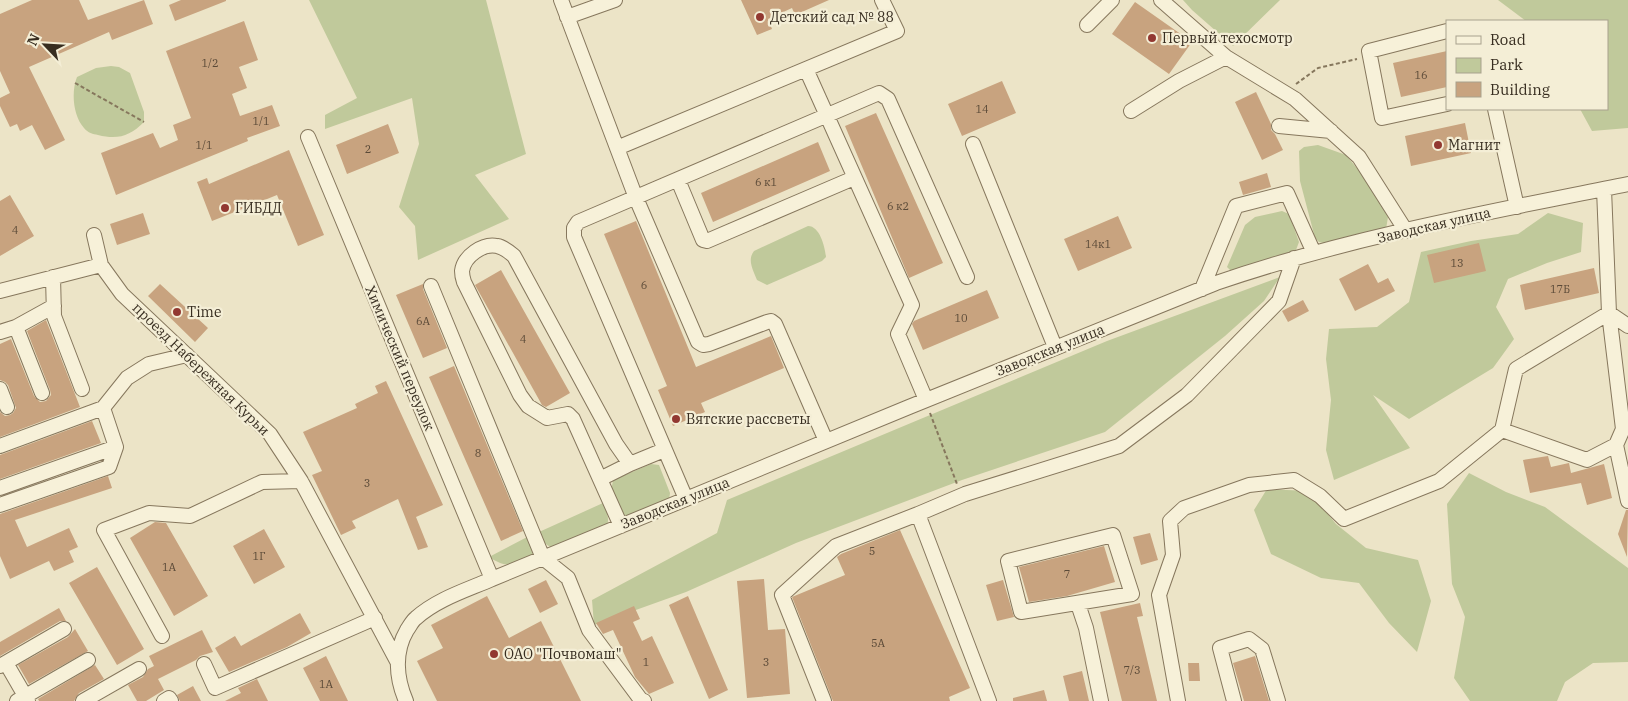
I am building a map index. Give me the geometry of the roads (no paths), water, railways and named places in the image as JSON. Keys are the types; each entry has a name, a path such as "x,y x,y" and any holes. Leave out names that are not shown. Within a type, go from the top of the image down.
{"street":[{"path":"561,0 636,198 698,342 703,345 709,344 766,322 771,321 775,324 826,441"},
{"path":"567,17 615,0"},
{"path":"617,148 897,31 882,0"},
{"path":"1087,25 1112,0"},
{"path":"1160,0 1226,57 1295,99 1359,157 1406,231"},
{"path":"1446,31 1369,51 1382,118 1446,104"},
{"path":"1131,111 1179,81 1226,57"},
{"path":"806,69 912,305 898,334 927,404"},
{"path":"686,499 574,237 574,228 578,222 879,93 888,99 967,277"},
{"path":"1495,110 1518,207"},
{"path":"1278,126 1330,131"},
{"name":"Химический переулок","path":"308,137 492,579"},
{"path":"973,144 1055,348"},
{"path":"678,180 703,240 707,241 854,178"},
{"name":"Заводская улица","path":"397,661 402,640 414,619 432,606 492,579 826,441 927,404 1055,348 1202,289 1263,267 1314,253 1406,231 1628,184"},
{"path":"1604,189 1610,314 1623,429 1616,445 1628,501"},
{"path":"1202,289 1236,206 1287,194 1314,253"},
{"name":"проезд Набережная Курьи","path":"94,235 101,265 122,294 270,434 301,481 397,661"},
{"path":"621,526 573,419 568,414 547,418 528,406 520,395 464,282 462,272 465,262 473,253 490,245 502,247 514,256 616,444 630,464"},
{"path":"824,701 782,595 836,546 962,495 1119,446 1187,395 1279,301 1294,258"},
{"path":"0,291 101,265"},
{"path":"53,277 54,316 82,389"},
{"path":"431,286 543,558 568,578 590,630 641,700 644,701"},
{"path":"0,332 16,327 54,306"},
{"path":"1610,314 1628,326"},
{"path":"1178,701 1159,595 1172,555 1170,521 1184,508 1249,486 1294,480 1320,496 1344,519 1439,481 1502,430 1516,369 1610,314"},
{"path":"16,327 42,392"},
{"path":"0,446 103,408 127,378 149,364 187,355"},
{"path":"0,389 7,407"},
{"path":"0,505 109,467 116,447 103,408"},
{"path":"1502,430 1587,460 1616,445"},
{"path":"0,488 116,447"},
{"path":"600,479 664,450"},
{"path":"162,636 104,530 149,513 190,516 262,482 301,481"},
{"path":"918,514 989,701"},
{"path":"1113,535 1132,594 1078,604 1021,612 1008,561 1113,535"},
{"path":"1078,604 1086,628 1101,701"},
{"path":"204,664 215,688 374,618"},
{"path":"64,629 3,664 24,699 88,660"},
{"path":"1234,701 1220,648 1249,639 1262,649 1278,701"},
{"path":"397,661 400,689 406,701"},
{"path":"83,701 139,669"}],"place":[{"name":"Детский сад № 88","path":"760,17"},
{"name":"Первый техосмотр","path":"1152,38"},
{"name":"Магнит","path":"1438,145"},
{"name":"ГИБДД","path":"225,208"},
{"name":"Time","path":"177,312"},
{"name":"Вятские рассветы","path":"676,419"},
{"name":"ОАО \"Почвомаш\"","path":"494,654"}]}
